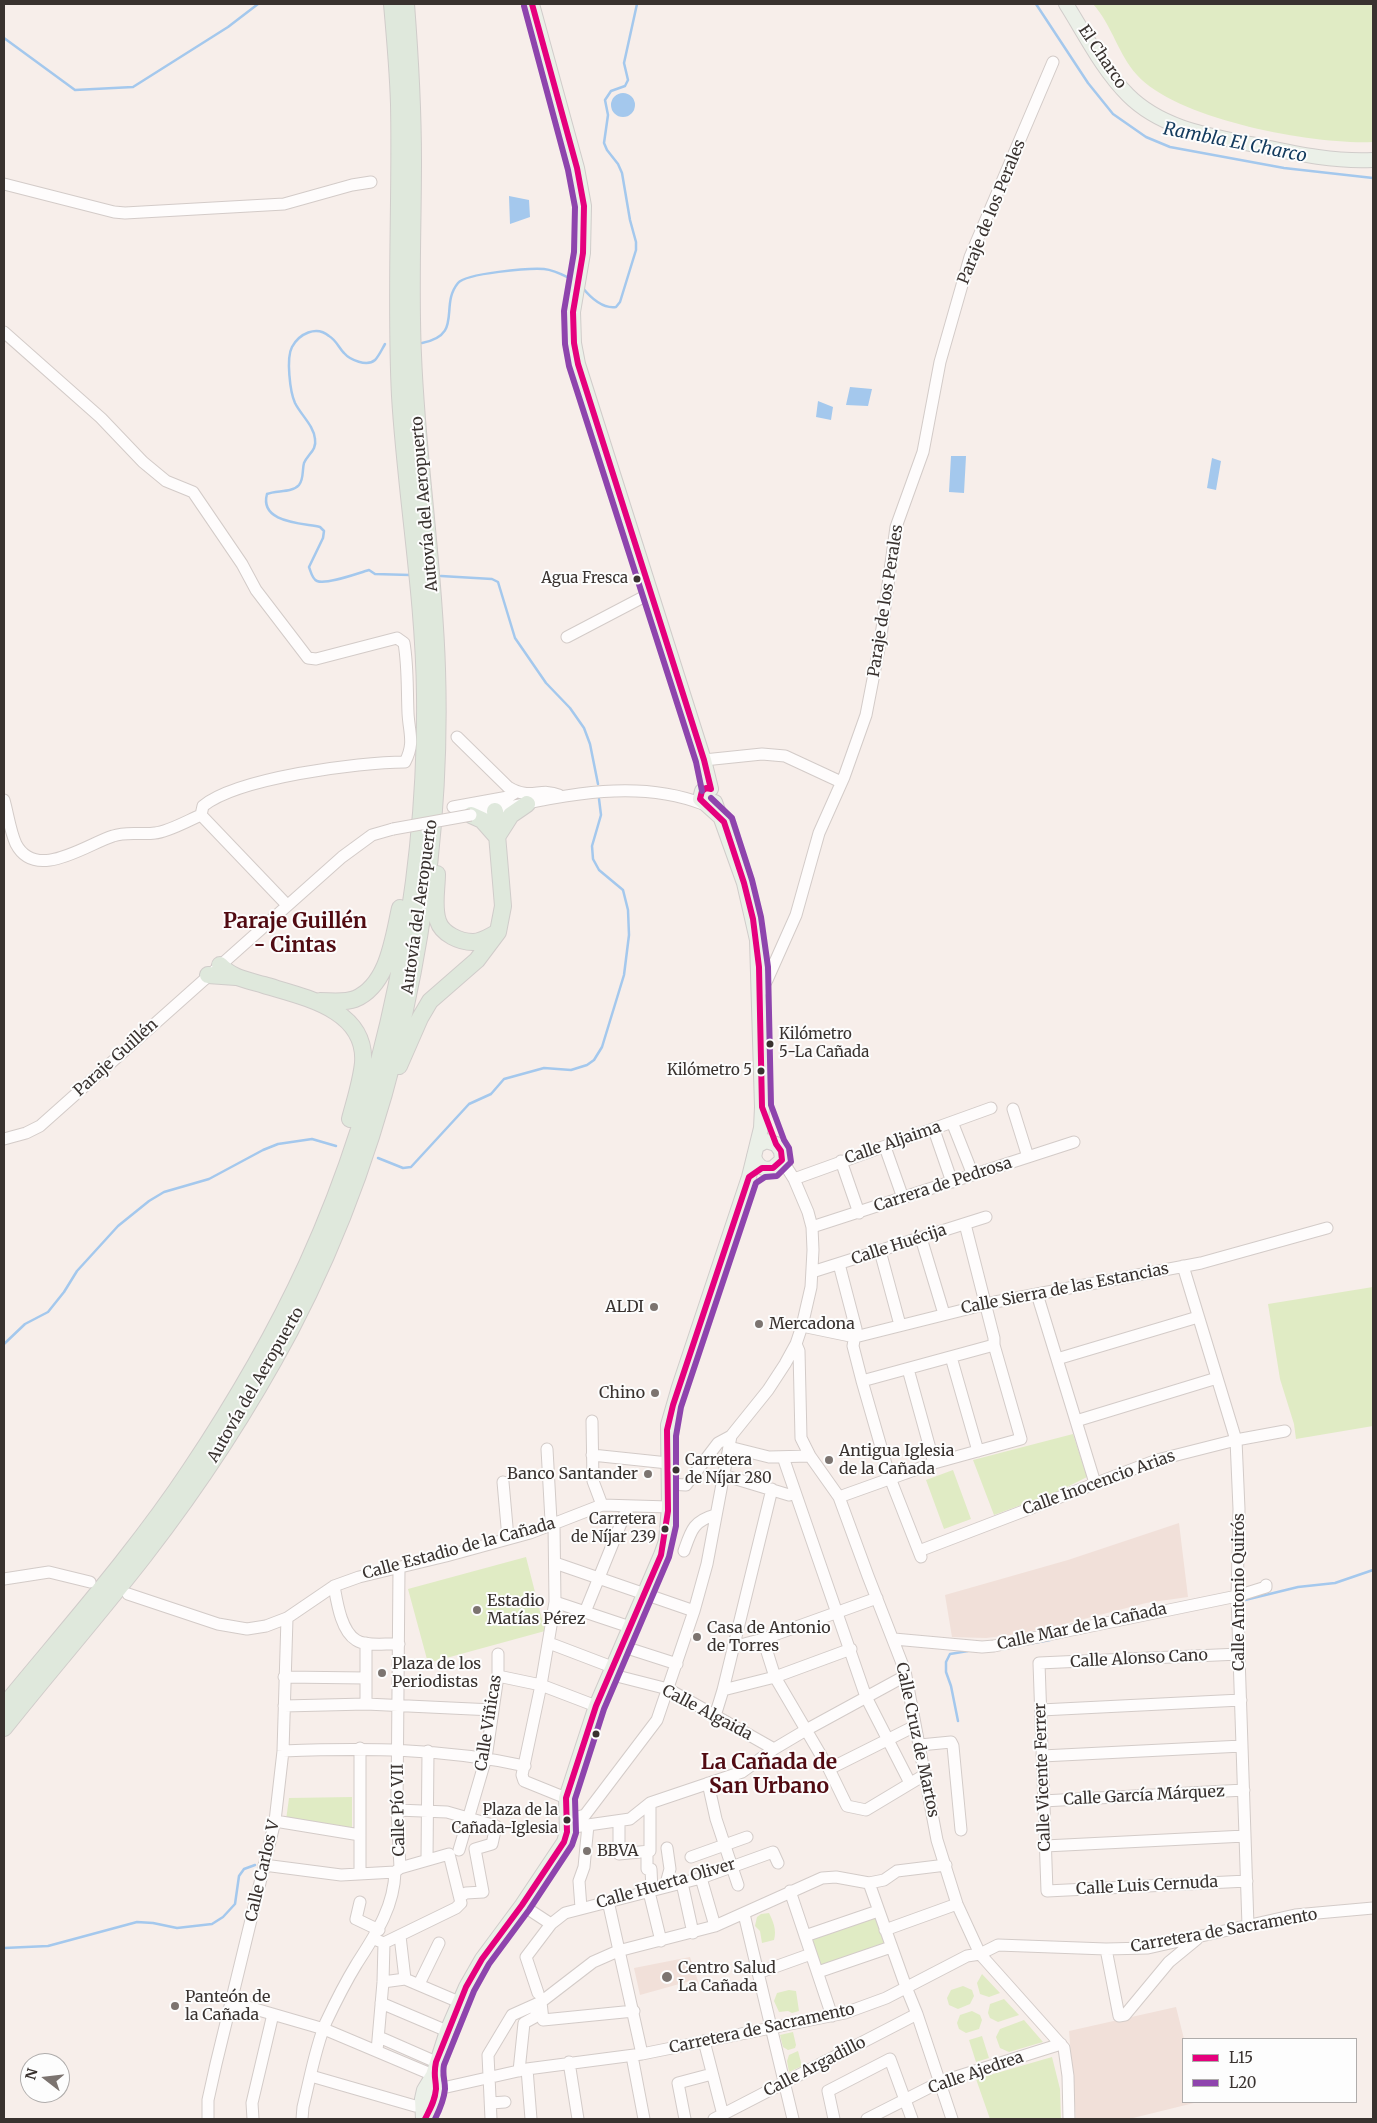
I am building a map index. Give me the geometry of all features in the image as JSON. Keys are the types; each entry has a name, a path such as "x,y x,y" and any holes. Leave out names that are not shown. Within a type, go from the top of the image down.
{"highway":[{"name":"Autovía del Aeropuerto","path":"4,1706 119,1566 188,1473 241,1390 268,1342 307,1262 329,1210 356,1135 388,1024 410,910 422,805 425,695 419,584 400,398 397,296 399,102 392,4"},
{"name":"Autovía del Aeropuerto","path":"4,1728 144,1556 206,1471 246,1410 292,1326 351,1192 390,1070 412,975 427,883 436,783 438,671 412,351 413,149 406,4"},
{"path":"436,783 438,922 445,932 459,940 474,942 485,940 498,932"},
{"path":"497,837 522,798"},
{"path":"214,970 315,1000 341,1002 354,1000 372,985 382,973 397,920 422,805"},
{"path":"351,1192 420,1018 430,1002 441,990 477,960 498,932 503,906 495,810"},
{"path":"471,815 482,820 497,837"},
{"path":"307,1262 346,1134 363,1062 362,1048 356,1033 347,1019 315,1000"}],"main road":[{"path":"532,4 577,168 584,206 583,253 573,312 574,343 578,364 704,760 707,799 724,822 744,883 753,919 759,967 758,995 762,1107 758,1157"},
{"name":"El Charco","path":"1066,4 1102,64 1119,86 1152,115 1195,132 1281,150 1342,161 1373,160"},
{"path":"758,1157 773,1168 782,1160 782,1151 776,1144 762,1107"},
{"path":"425,2111 433,2079 459,2002 482,1959 522,1906 564,1842 567,1824 566,1798 596,1706 666,1541 669,1507 667,1435 670,1414 749,1177 766,1141 776,1144"}],"street":[{"name":"Paraje de los Perales","path":"758,995 767,980 796,915 819,833 841,782 870,702 896,527 923,452 940,362 970,257 1053,62"},
{"path":"4,184 114,212 125,213 284,204 352,185 371,182"},
{"path":"4,332 101,418 143,462 166,481 193,492 242,564 256,590 308,658 316,659 397,638 404,642 408,666 408,715 412,732 409,754 405,762 351,766 254,784 214,798 202,806 201,815"},
{"path":"567,637 651,594"},
{"path":"458,737 508,787 522,798"},
{"path":"704,760 762,754 785,756 841,782"},
{"path":"453,808 508,797 562,798 630,790 661,791 685,797 707,799"},
{"path":"471,815 495,810 522,798"},
{"path":"4,800 16,843 24,854 36,860 56,860 113,836 134,832 156,834 201,815"},
{"path":"201,815 287,905"},
{"name":"Paraje Guillén","path":"4,1139 26,1133 40,1126 287,905 342,857 372,835 393,829 471,815"},
{"name":"Calle Aljaima","path":"794,1179 991,1108"},
{"path":"1013,1108 1028,1157"},
{"path":"952,1122 973,1175"},
{"path":"934,1130 952,1182"},
{"name":"Carrera de Pedrosa","path":"812,1227 1074,1142"},
{"path":"885,1146 903,1198"},
{"path":"567,1824 585,1815 657,1720 694,1611 707,1564 722,1475 730,1441 768,1390 796,1344 802,1326 812,1272 812,1227 808,1212 794,1179 782,1160"},
{"path":"841,1162 859,1213"},
{"name":"Calle Huécija","path":"812,1272 986,1217"},
{"path":"839,1496 934,1463 1021,1439 994,1345 965,1224"},
{"name":"Calle Sierra de las Estancias","path":"802,1326 855,1337 944,1314 1036,1294 1201,1263 1327,1228"},
{"path":"921,1238 944,1314"},
{"path":"880,1250 900,1325"},
{"path":"839,1264 856,1329 853,1346 890,1478"},
{"name":"Calle Antonio Quirós","path":"1183,1266 1236,1440 1239,1510 1237,1599 1248,1926"},
{"path":"1036,1294 1096,1482"},
{"path":"1057,1359 1198,1317"},
{"name":"Calle Cruz de Martos","path":"796,1344 799,1351 801,1438 810,1456 839,1496 906,1671 937,1840 957,1904 980,1954 1064,2048 1068,2076 1069,2119"},
{"path":"862,1381 994,1345"},
{"path":"951,1357 978,1451"},
{"path":"908,1369 934,1463"},
{"path":"1076,1421 1217,1378"},
{"path":"592,1421 593,1481 602,1505"},
{"name":"Calle Inocencio Arias","path":"890,1478 920,1554 1096,1482 1157,1460 1236,1440 1284,1431"},
{"path":"669,1484 686,1485 718,1443 730,1441 769,1457 810,1456"},
{"path":"547,1449 551,1521 554,1524 555,1602 549,1643 522,1776 524,1781 566,1798"},
{"path":"592,1455 668,1463"},
{"path":"782,1458 835,1611 851,1649 866,1697 910,1783"},
{"path":"722,1475 788,1494 795,1492"},
{"path":"504,1482 508,1538"},
{"path":"715,1716 772,1489"},
{"name":"Calle Estadio de la Cañada","path":"128,1594 218,1624 248,1629 266,1626 287,1618 334,1586 359,1576 400,1568 530,1533 602,1505 669,1507"},
{"path":"585,1612 628,1506"},
{"path":"684,1551 692,1528 703,1518 715,1515"},
{"path":"555,1563 645,1592 694,1611"},
{"name":"Calle Pío VII","path":"303,2118 311,2076 324,2028 339,1995 379,1937 389,1908 397,1870 400,1568"},
{"path":"4,1579 49,1572 90,1582"},
{"name":"Calle Mar de la Cañada","path":"894,1639 986,1647 1237,1599 1266,1587 1266,1585"},
{"path":"334,1586 341,1619 355,1640 366,1643 399,1644"},
{"path":"733,1647 763,1639 835,1611 877,1598"},
{"path":"555,1602 630,1627"},
{"name":"Calle Carlos V","path":"208,2119 208,2100 275,1822 284,1751 284,1678 287,1618"},
{"path":"763,1639 775,1676 829,1770 847,1806 866,1810 926,1774"},
{"path":"366,1643 366,1704"},
{"name":"Calle Algaida","path":"549,1643 610,1671 668,1689 774,1749"},
{"path":"621,1646 677,1664"},
{"path":"723,1690 775,1676 851,1649"},
{"name":"Calle Viñicas","path":"454,1852 468,1817 486,1758 498,1676 498,1654"},
{"name":"Calle Alonso Cano","path":"1039,1663 1239,1654"},
{"name":"Calle Vicente Ferrer","path":"1039,1663 1047,1890"},
{"path":"498,1676 541,1685 596,1706"},
{"path":"567,1824 588,1825 630,1819 650,1803 742,1772 774,1749 806,1730 906,1676"},
{"path":"284,1678 366,1678"},
{"path":"1041,1710 1241,1700"},
{"path":"284,1706 366,1704 493,1710"},
{"path":"829,1770 915,1726"},
{"path":"920,1745 950,1742 953,1746 961,1830"},
{"path":"1042,1756 1242,1746"},
{"path":"284,1751 360,1748 398,1749 486,1758 525,1766"},
{"path":"360,1748 360,1873"},
{"path":"428,1751 428,1860"},
{"path":"708,1783 724,1845 738,1885"},
{"name":"Calle García Márquez","path":"1043,1801 1244,1790"},
{"path":"650,1803 650,1851 647,1852 647,1869 651,1869 650,1891 661,1941"},
{"path":"397,1810 446,1812 496,1826 492,1844 475,1849 483,1892 466,1892 461,1896"},
{"path":"619,1821 619,1854 647,1852"},
{"path":"275,1822 360,1835"},
{"path":"581,1908 579,1881 584,1867 588,1825"},
{"path":"1045,1846 1245,1836"},
{"path":"691,1857 747,1837"},
{"path":"665,1887 670,1869 667,1848"},
{"path":"264,1865 330,1874 360,1873 397,1870 454,1852 461,1896 461,1903 456,1908 400,1936 379,1937 356,1919 360,1902"},
{"name":"Calle Huerta Oliver","path":"539,1998 526,1956 551,1924 565,1913 701,1878 773,1852 778,1863"},
{"path":"491,2119 489,2051 512,2015 593,1962 618,1951 715,1926 822,1878 844,1878 869,1882 884,1880 897,1871 946,1865"},
{"path":"701,1878 715,1926"},
{"name":"Calle Luis Cernuda","path":"1047,1890 1247,1881"},
{"path":"869,1882 891,1947 917,2014 952,2119"},
{"path":"682,1883 693,1932"},
{"path":"790,1891 832,2016"},
{"path":"608,1902 618,1951 634,2011 644,2119"},
{"path":"885,1930 957,1904"},
{"path":"522,1906 551,1924"},
{"name":"Carretera de Sacramento","path":"433,2079 447,2086 569,2062 637,2055 832,2016 861,2008 966,1956 980,1954 998,1945 1106,1949 1148,1948 1295,1915 1373,1908"},
{"path":"805,1936 878,1911"},
{"path":"744,1914 793,2119"},
{"path":"400,1936 405,1978"},
{"path":"376,2051 379,2037 383,1982 379,1937"},
{"path":"1106,1949 1119,2016 1125,2015 1169,1962 1198,1938"},
{"path":"420,1984 439,1942"},
{"path":"818,1972 891,1947"},
{"path":"758,1973 811,1954"},
{"path":"383,1982 405,1978 459,2002"},
{"path":"539,1998 543,2020 634,2011"},
{"path":"531,2119 523,2070 524,2023 535,2017 539,1998"},
{"path":"231,2002 324,2028 433,2079"},
{"path":"381,2003 448,2031"},
{"path":"253,2119 252,2103 273,2014"},
{"name":"Calle Argadillo","path":"719,2117 917,2014"},
{"path":"379,2037 433,2079"},
{"path":"704,2041 719,2117"},
{"name":"Calle Ajedrea","path":"867,2119 940,2082 1061,2044"},
{"path":"834,2119 828,2091 890,2059 912,2119"},
{"path":"569,2062 578,2119"},
{"path":"685,2119 678,2083 712,2074"},
{"path":"311,2076 415,2106 425,2111"},
{"path":"491,2103 505,2102"}],"shaded area":[{"path":"1179,1523 1188,1597 1146,1603 1049,1628 1010,1635 986,1638 952,1637 945,1595 1068,1560"},
{"name":"Centro Salud La Cañada","path":"690,1957 699,1984 692,1986 690,1981 640,1995 634,1968"},
{"path":"1176,2007 1184,2038 1182,2038 1182,2103 1194,2103 1129,2119 1076,2119 1069,2031"}],"green space":[{"path":"1093,4 1373,4 1373,142 1348,142 1283,134 1214,117 1183,105 1156,91 1137,75 1130,67 1100,12"},
{"path":"1373,1287 1373,1426 1296,1439 1294,1424 1280,1379 1268,1304"},
{"path":"1073,1434 1087,1477 1059,1491 994,1515 973,1460"},
{"path":"953,1470 971,1519 944,1529 926,1480"},
{"name":"Estadio Matías Pérez","path":"526,1557 545,1631 428,1663 408,1589"},
{"path":"352,1797 352,1831 286,1820 289,1798"},
{"path":"769,1913 775,1929 775,1936 774,1940 762,1943 760,1931 755,1926 757,1917 761,1914"},
{"path":"876,1915 886,1943 821,1966 812,1939"},
{"path":"982,1974 1000,1993 989,1997 980,1994 977,1983"},
{"path":"963,1986 972,1990 974,1996 970,2004 958,2009 949,2005 947,1998 951,1990"},
{"path":"789,1990 796,1991 799,2011 792,2013 788,2011 779,2012 774,2001 777,1993"},
{"path":"1004,1999 1019,2015 998,2022 990,2018 988,2013 990,2004"},
{"path":"972,2011 980,2015 982,2020 979,2029 966,2033 959,2029 957,2023 960,2015"},
{"path":"1024,2020 1043,2042 1009,2052 1000,2048 996,2037 1000,2029"},
{"path":"793,2032 796,2045 795,2048 788,2050 783,2047 780,2035"},
{"path":"982,2036 989,2058 976,2062 969,2040"},
{"path":"798,2051 802,2066 789,2072 787,2061 789,2055"},
{"path":"1052,2057 1060,2089 1061,2119 990,2119 976,2079"}],"water":[{"path":"623,93 632,96 635,105 632,114 623,117 614,114 611,105 614,96"},
{"path":"509,196 529,200 530,217 510,224"},
{"path":"850,387 872,389 868,406 846,405"},
{"path":"818,401 833,407 831,420 816,417"},
{"path":"951,456 966,456 964,493 949,492"},
{"path":"1212,458 1221,461 1216,490 1207,488"}],"waterway":[{"name":"Rambla El Charco","path":"4,38 75,90 133,87 228,27 258,4"},
{"path":"582,287 601,304 616,307 620,302 636,250 622,173 604,143 608,115 605,100 611,91 625,86 628,80 624,63 637,4"},
{"name":"Rambla El Charco","path":"1036,4 1088,83 1113,114 1146,137 1170,147 1284,168 1373,178"},
{"path":"422,343 435,339 447,327 450,301 458,283 463,279 513,270 544,269 552,270 573,280"},
{"path":"385,344 375,360 363,363 350,358 336,342 319,331 308,332 295,342 289,359 292,391 295,403 314,434 315,446 304,463 301,483 296,488 267,494 266,504 270,511 284,520 320,527 324,531 323,538 309,567 317,581 335,580 369,570 375,574 410,575"},
{"path":"441,576 492,579 498,582 515,638 546,683 570,708 584,728 590,744 598,784"},
{"path":"378,1158 403,1168 411,1167 469,1104 491,1094 504,1079 544,1068 571,1070 587,1065 594,1060 602,1047 624,975 629,935 628,910 623,890 599,870 593,859 592,846 601,815 599,799"},
{"path":"4,1344 25,1324 48,1312 64,1292 77,1271 118,1226 149,1201 164,1192 209,1179 278,1144 312,1139 336,1146"},
{"path":"1241,1601 1298,1587 1335,1583 1373,1570"},
{"path":"1028,1644 1050,1640"},
{"path":"958,1721 951,1686 946,1672 946,1662 950,1654 968,1651"},
{"path":"4,1948 48,1946 137,1922 177,1928 212,1924 223,1917 235,1904 239,1876 244,1869 255,1865"}],"transit line":[{"name":"L15","path":"532,4 577,168 584,206 583,253 573,312 574,343 578,364 704,760 711,789"},
{"name":"L20","path":"524,6 568,170 575,207 574,252 564,311 565,344 569,366 696,762 702,791"},
{"name":"L15","path":"425,2119 432,2105 436,2089 436,2062 466,1987 482,1959 522,1905 564,1842 567,1832 566,1798 596,1706 661,1555 668,1511 667,1430 673,1405 749,1177 762,1168 773,1168 782,1160 781,1151 776,1144 762,1107 759,967 753,919 744,883 724,822 700,799 702,791 706,788 711,789"},
{"name":"L20","path":"435,2119 442,2104 444,2093 444,2065 474,1991 489,1964 529,1910 572,1845 576,1833 575,1799 604,1709 669,1557 676,1526 676,1436 681,1407 756,1183 765,1177 777,1176 791,1162 789,1148 784,1140 771,1105 768,967 761,917 752,880 732,818 711,798"}],"place":[{"name":"Agua Fresca","path":"637,579"},
{"name":"Kilómetro 5-La Cañada","path":"770,1044"},
{"name":"Kilómetro 5","path":"761,1071"},
{"name":"ALDI","path":"654,1307"},
{"name":"Mercadona","path":"759,1324"},
{"name":"Chino","path":"655,1393"},
{"name":"Antigua Iglesia de la Cañada","path":"829,1460"},
{"name":"Carretera de Níjar 280","path":"676,1470"},
{"name":"Banco Santander","path":"648,1474"},
{"name":"Carretera de Níjar 239","path":"665,1529"},
{"name":"Estadio Matías Pérez","path":"477,1610"},
{"name":"Casa de Antonio de Torres","path":"697,1637"},
{"name":"Plaza de los Periodistas","path":"382,1673"},
{"name":"Plaza de la Cañada-Iglesia","path":"567,1820"},
{"name":"BBVA","path":"587,1851"},
{"name":"Centro Salud La Cañada","path":"667,1977"},
{"name":"Panteón de la Cañada","path":"175,2006"}],"district":[{"name":"Paraje Guillén - Cintas","path":"295,934"},
{"name":"La Cañada de San Urbano","path":"769,1775"}]}
